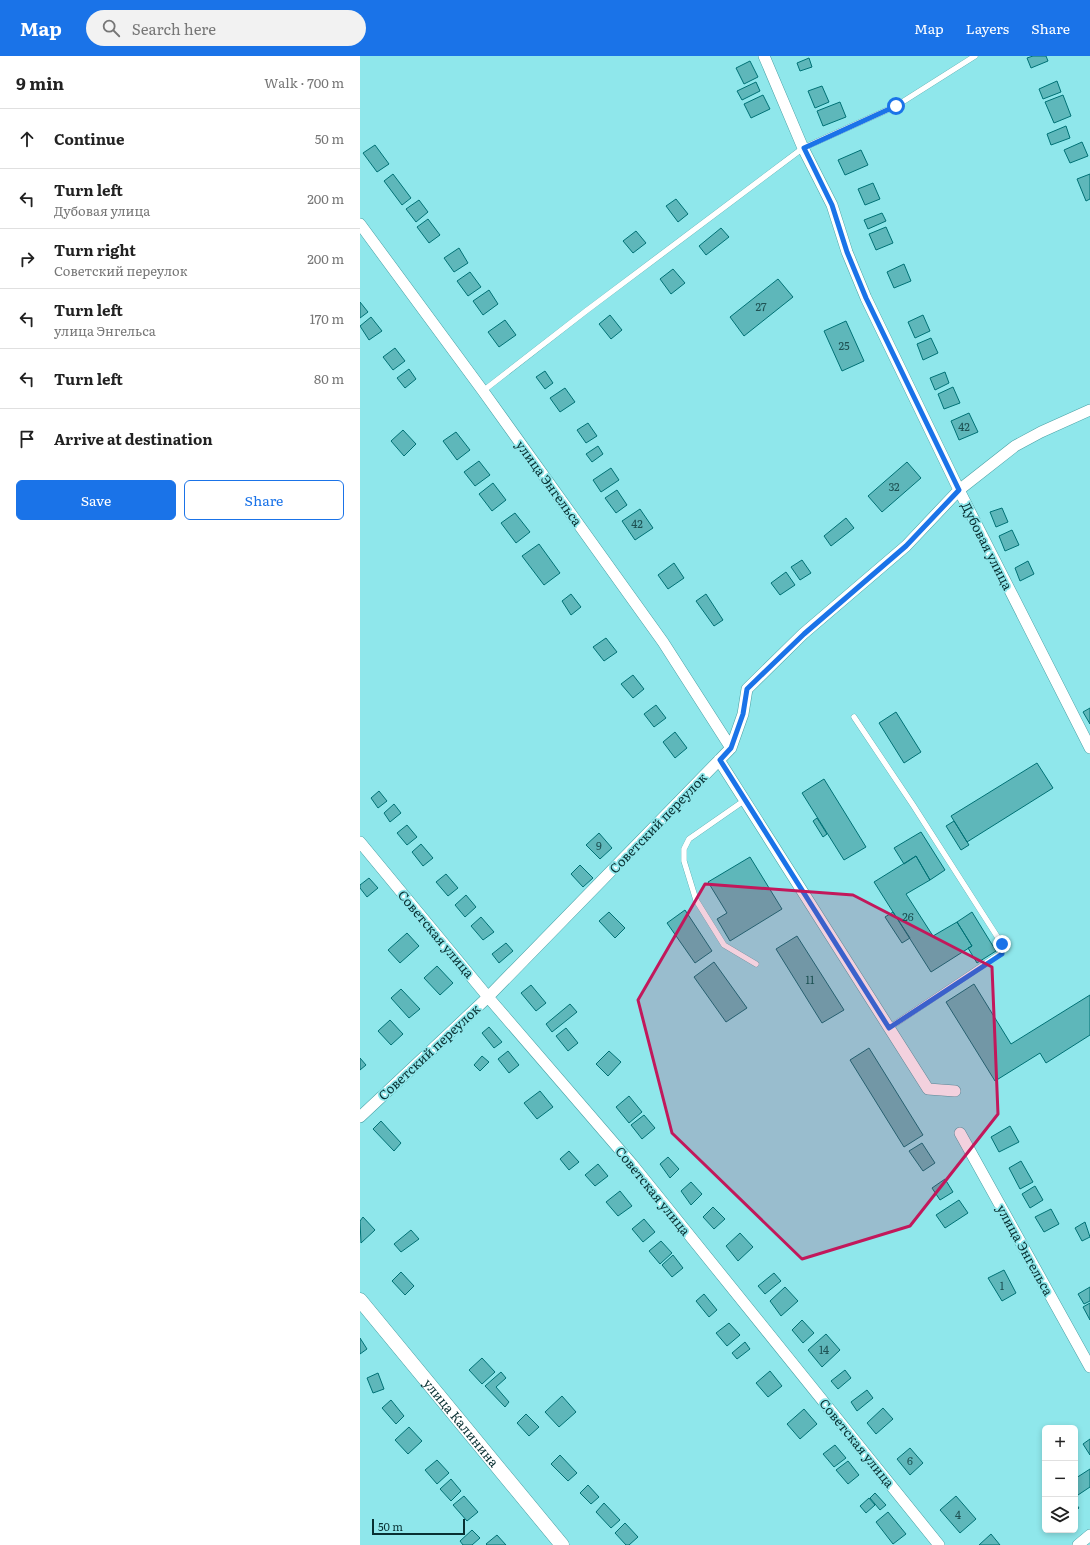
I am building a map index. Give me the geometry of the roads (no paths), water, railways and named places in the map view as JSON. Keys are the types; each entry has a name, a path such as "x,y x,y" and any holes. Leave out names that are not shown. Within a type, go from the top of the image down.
{"street":[{"name":"Дубовая улица","path":"764,56 804,148 832,205 847,252 866,298 959,490 1090,748"},
{"name":"улица Энгельса","path":"360,224 483,391 663,642 731,748"},
{"name":"Советский переулок","path":"360,1117 488,997 731,748 743,714 747,689 804,634 906,546 959,490 1015,446 1041,432 1090,410"},
{"path":"720,760 928,1089 955,1091"},
{"name":"Советская улица","path":"360,842 488,997 632,1164 939,1545"},
{"name":"улица Энгельса","path":"960,1133 1090,1367"},
{"name":"улица Калинина","path":"360,1300 562,1545"},
{"path":"1078,1545 1090,1535"}],"lane":[{"path":"483,391 586,311 804,148 896,106 974,56"},
{"path":"854,717 913,805 1002,944 1002,954 889,1028"},
{"path":"745,800 689,839 684,849 684,861 696,900 724,945 756,964"}]}
